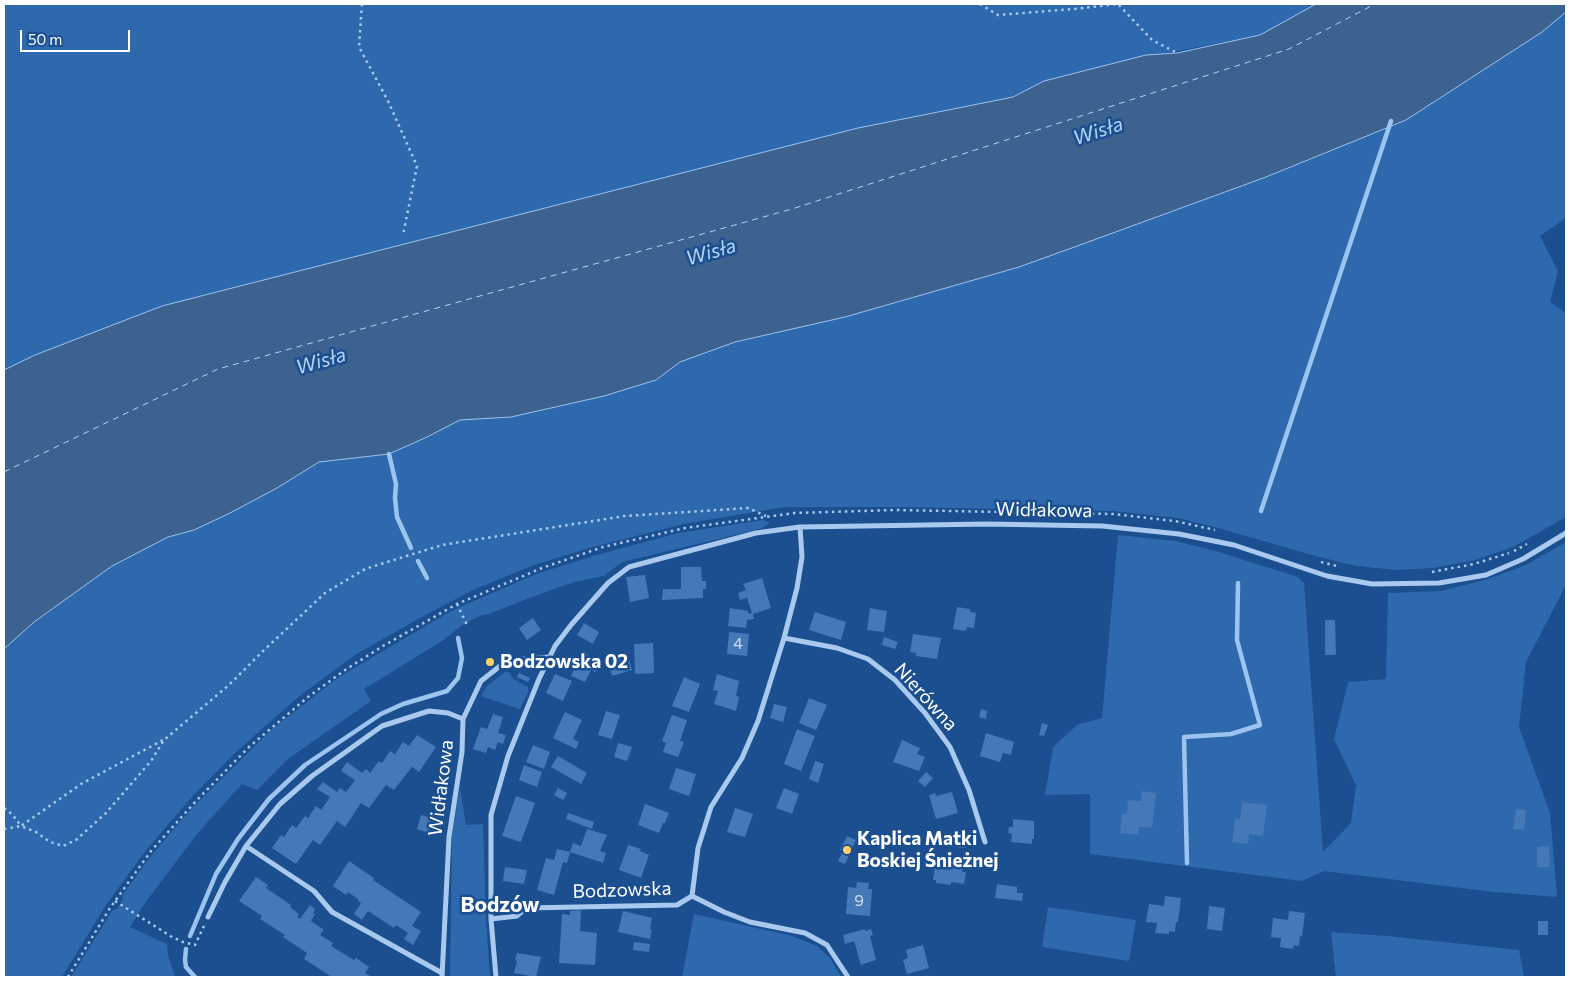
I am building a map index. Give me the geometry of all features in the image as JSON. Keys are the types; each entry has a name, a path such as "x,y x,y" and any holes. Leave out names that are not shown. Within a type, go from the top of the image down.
{"street":[{"name":"Widłakowa","path":"496,977 491,919 490,815 508,756 549,657 562,636 608,582 629,567 756,533 800,527 987,524 1102,526 1178,534 1234,545 1327,576 1372,584 1439,583 1486,575 1523,560 1566,533"},
{"path":"692,896 698,848 711,807 742,758 758,721 784,638 798,588 802,557 800,527"},
{"name":"Nierówna","path":"784,638 836,648 868,660 895,680 925,713 950,747 968,790 985,842"},
{"name":"Widłakowa","path":"442,975 449,837 462,752 463,719 481,681 494,670 516,660 549,657"},
{"path":"208,917 225,882 246,846 293,791 382,726 429,711 448,713 463,719"},
{"path":"246,846 314,890 332,912 442,975"},
{"name":"Bodzowska","path":"491,919 517,916 526,908 677,905 692,896 724,912 750,922 806,933 827,945 848,977"}],"path":[{"path":"362,4 359,47 388,101 417,166 403,235"},
{"path":"980,4 998,15 1118,4 1152,40 1177,53"},
{"path":"4,829 21,826 81,784 164,740 228,685 325,593 364,569 442,545 625,516 748,508 767,517"},
{"path":"68,977 115,901 151,851 196,801 249,747 308,697 345,670 457,604 542,568 603,547 684,528 795,513"},
{"path":"457,604 467,625"},
{"path":"4,808 12,814 21,826 36,832 50,842 64,846 76,840 105,814 151,761 164,740"},
{"path":"115,901 172,937 195,945 208,917"}],"shaded area":[{"path":"4,4 1316,4 1260,35 1167,53 1033,87 1013,97 916,116 4,373"},
{"path":"1566,12 1566,218 1540,236 1558,271 1550,302 1566,313 1566,517 1513,547 1475,560 1433,568 1397,570 1357,566 1319,557 1178,518 1113,511 784,507 684,524 593,547 534,565 471,591 355,655 298,697 234,754 192,797 147,849 106,905 62,977 4,977 4,649 34,622 112,566 168,537 194,530 230,513 277,488 319,462 389,454 460,420 511,417 604,396 656,380 680,362 735,342 845,317 1019,267 1266,177 1406,120 1542,32"},
{"path":"763,520 770,523 760,529 622,562 604,576 574,582 482,615 464,624 442,641 364,689 371,701 288,759 257,790 242,784 197,834 145,903 130,927 167,944 168,955 175,977 71,977 112,911 117,909 123,900 122,896 149,858 193,807 272,729 339,677 451,611 536,574 678,533"},
{"path":"1118,535 1176,541 1219,552 1298,577 1304,583 1323,852 1351,823 1356,785 1334,739 1348,682 1386,679 1388,593 1441,591 1488,579 1526,565 1566,542 1566,585 1526,662 1519,727 1550,813 1557,897 1494,892 1324,871 1302,881 1090,854 1090,794 1045,795 1053,747 1077,725 1102,718"},
{"path":"505,672 509,672 513,679 528,687 528,692 520,709 481,696 487,686"},
{"path":"460,787 466,825 483,824 490,977 450,977 452,835"},
{"path":"1048,907 1136,920 1129,961 1042,947"},
{"path":"694,914 792,936 817,946 830,958 841,977 682,977"},
{"path":"1331,932 1519,950 1524,977 1336,977"}],"water":[{"name":"Wisła","path":"1316,4 1566,4 1566,12 1542,32 1406,120 1266,177 1080,245 1019,267 845,317 735,342 680,362 656,380 604,396 511,417 460,420 389,454 319,462 277,488 230,513 194,530 168,537 112,566 34,622 4,649 4,370 35,355 162,306 858,128 1013,97 1044,81 1146,55 1177,53 1260,35"}],"building":[{"path":"681,567 701,567 702,581 706,581 706,589 703,589 703,598 662,600 663,589 681,589"},
{"path":"645,575 649,598 630,602 626,577"},
{"path":"762,578 771,608 753,614 754,619 747,620 746,628 728,626 730,608 748,611 748,614 752,613 747,598 740,600 738,593 746,590 743,584"},
{"path":"957,607 970,609 970,612 976,613 974,628 967,627 966,631 953,629"},
{"path":"870,608 887,611 884,632 867,630"},
{"path":"815,612 846,622 841,640 809,630"},
{"path":"533,618 541,630 527,640 519,628"},
{"path":"1325,620 1335,620 1336,655 1325,655"},
{"path":"584,623 599,632 593,644 577,635"},
{"path":"729,632 749,634 747,656 727,654"},
{"path":"913,634 941,638 937,659 916,656 916,653 910,652"},
{"path":"884,637 898,642 895,649 882,645"},
{"path":"653,643 654,673 635,674 634,644"},
{"path":"582,652 596,659 594,664 598,666 596,672 591,670 585,682 571,676"},
{"path":"627,652 632,670 612,676 607,658"},
{"path":"519,673 530,678 528,682 517,677"},
{"path":"555,674 572,681 563,701 546,693"},
{"path":"717,674 739,681 736,696 739,697 736,711 714,704 718,691 713,690"},
{"path":"684,677 700,684 689,712 672,706"},
{"path":"809,698 827,705 816,730 799,723"},
{"path":"774,704 787,707 783,722 770,718"},
{"path":"981,709 987,711 986,719 979,717"},
{"path":"606,711 620,715 612,739 598,735"},
{"path":"565,712 582,720 573,739 579,742 576,749 553,738"},
{"path":"493,714 503,717 498,733 506,735 503,744 498,742 495,750 488,747 486,753 473,749 481,727 487,729"},
{"path":"672,715 687,720 680,741 684,742 678,757 663,752 666,743 662,741"},
{"path":"1042,723 1048,725 1044,736 1039,735"},
{"path":"797,729 815,736 801,771 784,764"},
{"path":"986,733 1014,742 1011,755 1003,753 1000,762 980,756"},
{"path":"417,735 436,747 419,772 412,767 394,790 386,785 369,808 361,803 345,827 337,821 320,845 313,840 296,864 272,848 281,835 284,837 292,825 296,828 305,816 308,818 316,806 321,810 330,797 317,789 323,782 337,792 340,788 346,792 355,780 341,771 347,762 362,773 366,769 370,773 379,761 382,763 390,751 395,754 403,742 409,746"},
{"path":"902,740 920,748 917,754 925,757 919,771 893,762"},
{"path":"618,743 632,747 627,761 614,757"},
{"path":"533,745 550,752 544,769 526,762"},
{"path":"558,756 587,773 581,784 551,767"},
{"path":"815,761 824,764 818,783 809,779"},
{"path":"524,765 542,772 537,787 519,780"},
{"path":"676,768 696,774 689,796 669,789"},
{"path":"926,772 933,778 925,787 918,781"},
{"path":"558,788 567,793 563,800 554,795"},
{"path":"784,788 799,794 792,814 776,808"},
{"path":"1142,791 1156,793 1152,828 1139,827 1138,835 1120,833 1122,814 1127,814 1128,800 1141,801"},
{"path":"952,792 958,813 936,819 929,795 935,793 936,796"},
{"path":"516,796 535,803 521,842 502,836"},
{"path":"1242,802 1267,805 1263,836 1249,834 1248,844 1232,842 1235,818 1240,819"},
{"path":"645,804 669,813 659,833 638,825"},
{"path":"735,808 753,814 745,837 727,832"},
{"path":"1516,809 1526,810 1524,830 1513,829"},
{"path":"568,813 594,822 592,829 566,819"},
{"path":"421,815 434,819 429,833 417,829"},
{"path":"1013,819 1034,821 1034,839 1032,839 1032,844 1011,842 1012,834 1008,833 1009,827 1013,827"},
{"path":"587,829 607,835 600,851 606,853 603,863 570,852 573,843 581,846"},
{"name":"Kaplica Matki Boskiej Śnieżnej","path":"847,836 856,840 845,864 838,861 843,851 840,850"},
{"path":"958,841 966,841 966,848 958,848"},
{"path":"628,845 641,849 640,851 649,855 641,878 619,870"},
{"path":"1549,846 1550,867 1537,867 1537,847"},
{"path":"557,849 570,852 567,863 563,862 554,895 537,890 546,858 554,860"},
{"path":"939,857 954,859 954,863 963,865 962,872 966,872 964,884 951,882 951,885 936,883 936,880 933,880 936,861 939,861"},
{"path":"349,861 374,878 373,880 421,912 412,926 421,931 413,945 404,939 408,933 396,925 394,928 368,911 362,920 354,914 361,903 359,900 348,892 346,895 333,886"},
{"path":"505,867 527,870 524,884 503,881"},
{"path":"256,877 268,885 266,888 291,905 290,907 299,914 297,917 300,919 310,905 315,909 313,913 315,914 311,921 324,930 320,935 333,943 331,946 354,960 356,958 369,967 365,973 372,977 332,977 304,959 307,953 283,937 285,935 260,919 262,916 239,901"},
{"path":"857,882 869,883 868,889 872,889 870,916 846,914 848,887 856,888"},
{"path":"997,884 1017,887 1017,893 1023,893 1022,901 995,898"},
{"path":"1165,896 1181,898 1178,922 1176,922 1175,932 1169,931 1169,934 1155,933 1157,923 1146,922 1149,904 1164,906"},
{"path":"1209,906 1225,908 1222,931 1207,929"},
{"path":"581,910 580,931 597,933 595,965 559,963 562,914 570,915 570,911"},
{"path":"623,911 652,918 650,939 618,932"},
{"path":"1289,911 1305,913 1299,946 1294,945 1293,949 1280,947 1281,938 1271,937 1273,918 1288,920"},
{"path":"1538,921 1548,921 1548,935 1538,935"},
{"path":"865,929 865,931 871,929 873,935 870,936 876,960 861,965 854,941 845,944 843,935"},
{"path":"634,942 650,944 649,952 633,950"},
{"path":"923,945 929,968 907,974 903,960 908,958 906,950"},
{"path":"517,953 541,957 536,977 514,973"}],"waterway":[{"path":"1261,511 1391,121"},
{"path":"389,454 396,484 397,517 411,548"},
{"path":"418,561 427,578"},
{"path":"1187,863 1184,737 1231,734 1260,725 1237,640 1238,583"},
{"path":"190,936 216,874 238,839 269,799 305,765 381,714 403,704 447,691 458,678 462,658 458,638"},
{"path":"186,949 186,967 195,977"}],"ferry route":[{"path":"4,472 218,369 792,209 1289,49 1375,4"}],"place":[{"name":"Bodzowska 02","path":"490,662"},
{"name":"Kaplica Matki Boskiej Śnieżnej","path":"847,850"}],"district":[{"name":"Bodzów","path":"500,905"}]}
